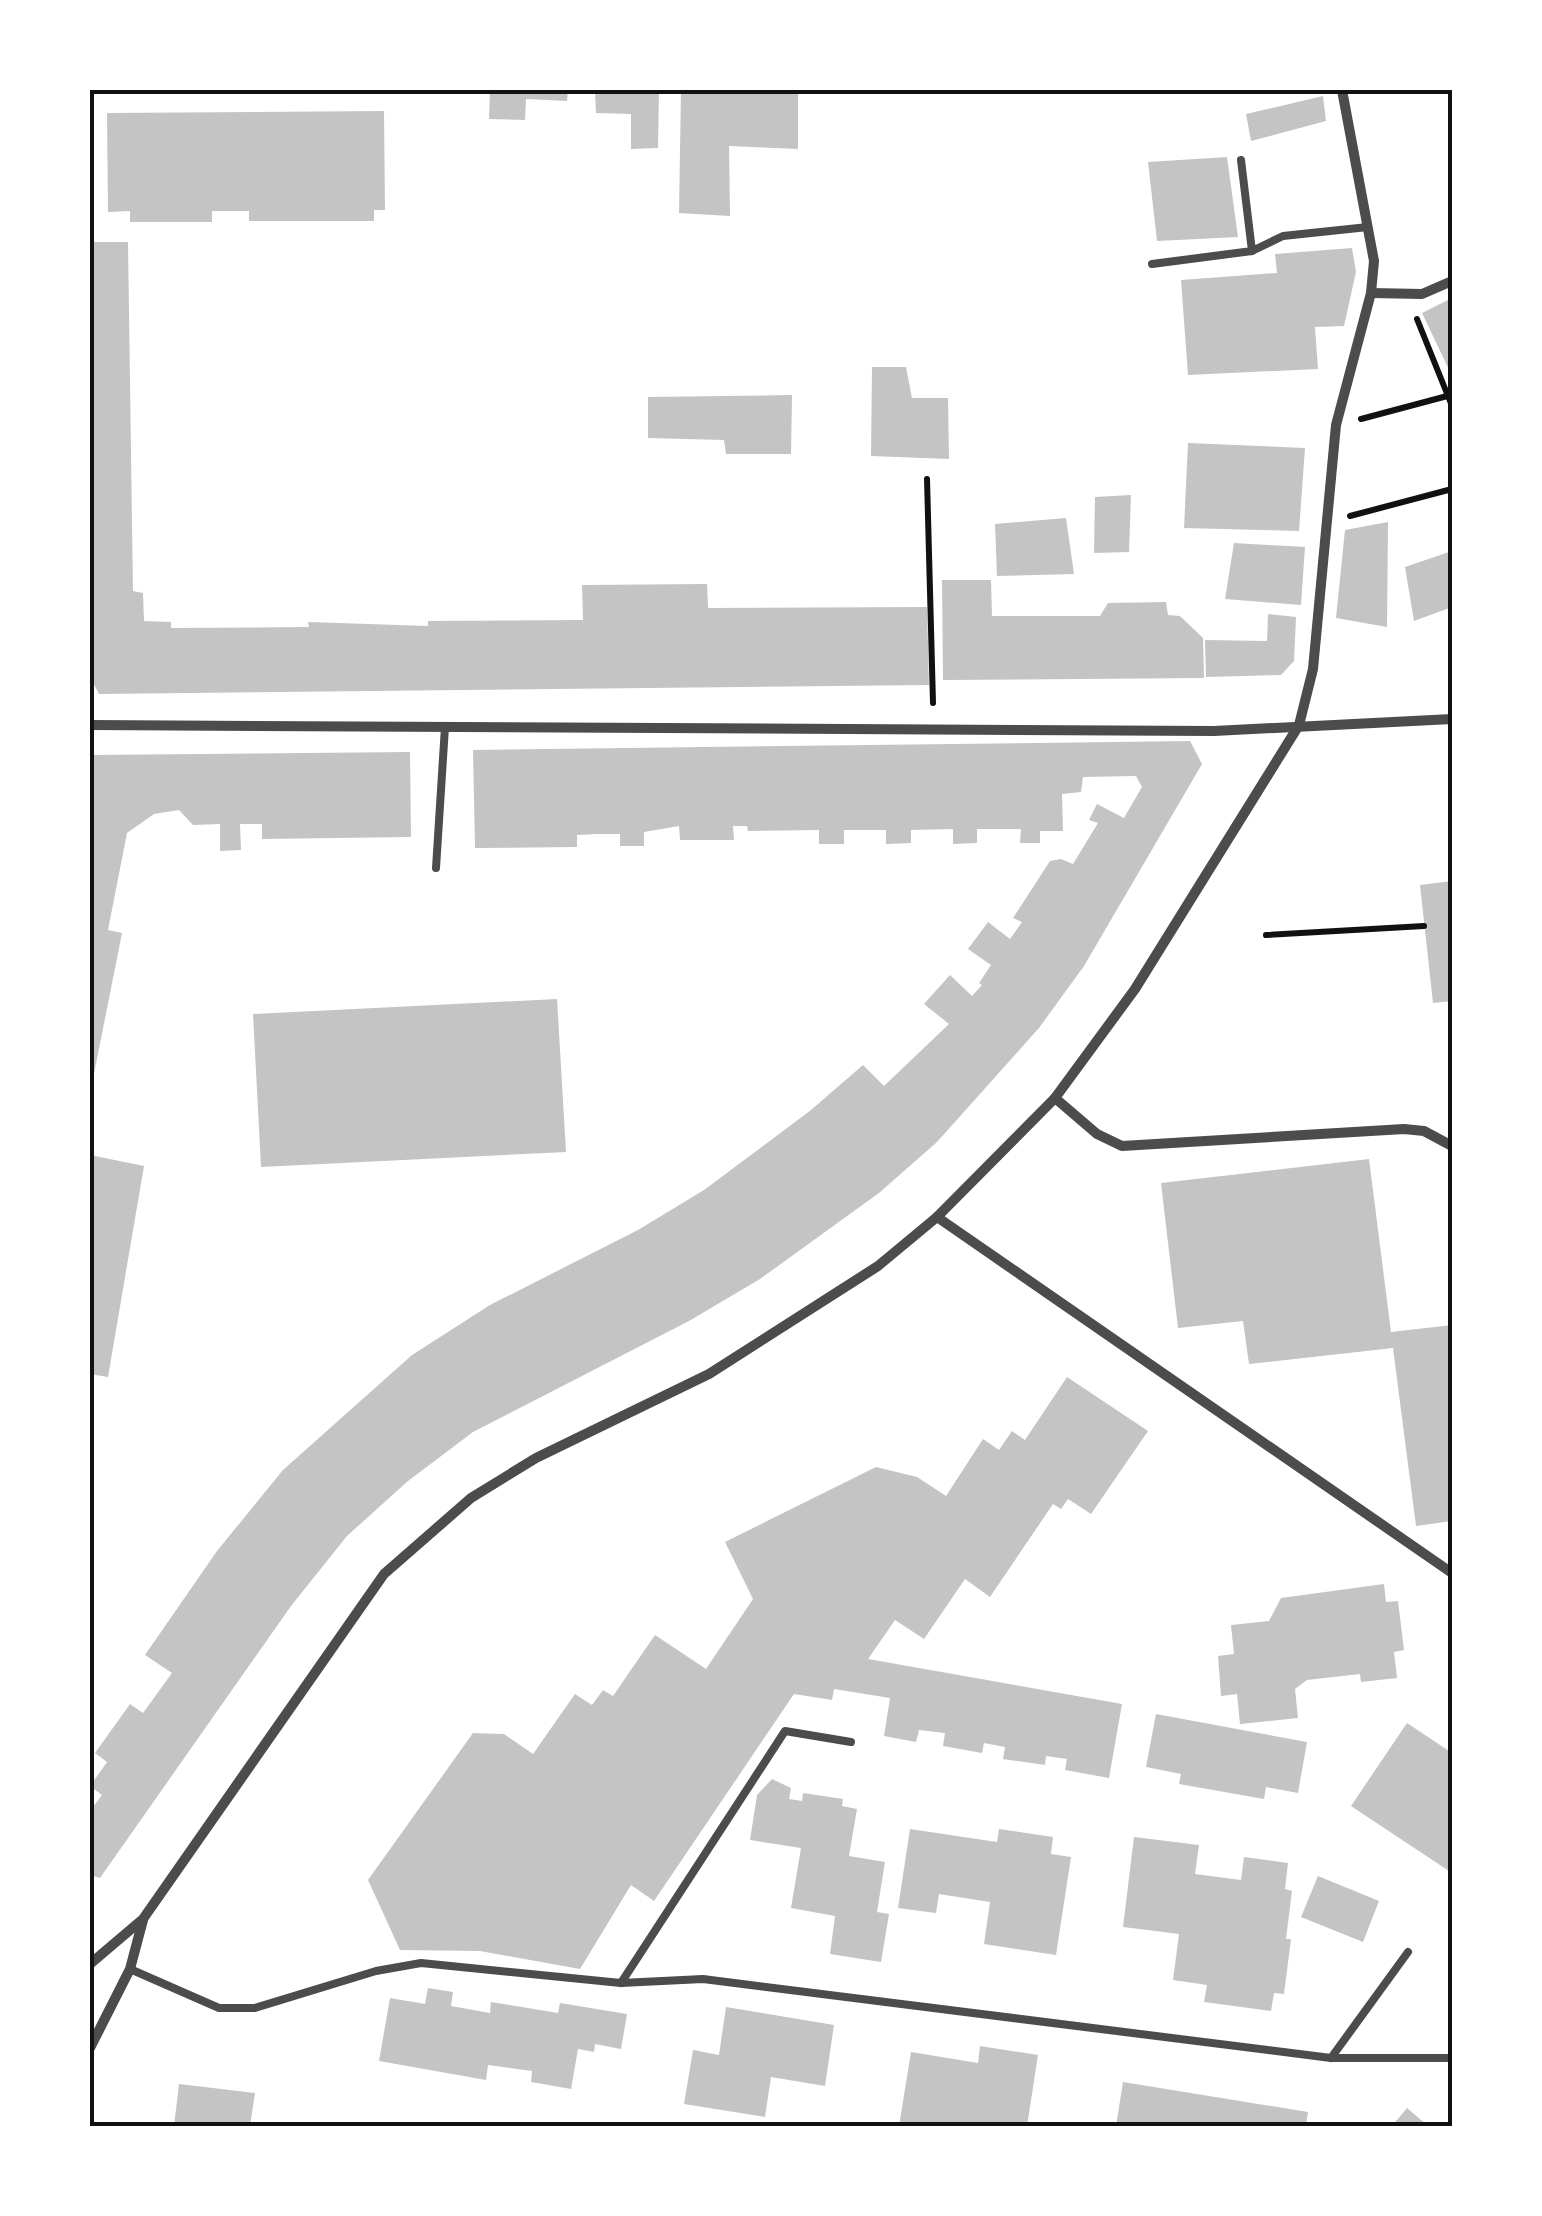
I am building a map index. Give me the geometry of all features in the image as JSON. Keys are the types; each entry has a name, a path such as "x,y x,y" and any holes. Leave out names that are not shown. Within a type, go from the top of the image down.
{"street":[{"path":"90,1964 143,1918 384,1574 471,1498 536,1458 709,1374 796,1322 878,1266 937,1217 1055,1098 1144,975 1260,781 1299,725 1314,669 1336,425 1371,294 1371,226 1342,90"},
{"path":"1371,294 1422,294 1452,282"},
{"path":"90,726 1214,731 1452,719"},
{"path":"1055,1098 1098,1134 1122,1146 1404,1129 1424,1130 1452,1146"},
{"path":"937,1217 1452,1573"},
{"path":"91,2042 130,1969 143,1918"}],"lane":[{"path":"1241,160 1252,251"},
{"path":"1152,264 1252,251 1283,236 1371,226"},
{"path":"436,868 445,727"},
{"path":"621,1984 785,1731 852,1742"},
{"path":"1331,2058 1408,1952"},
{"path":"130,1969 219,2008 255,2008 376,1971 421,1962 621,1984 703,1980 1331,2058 1452,2058"}],"path":[{"path":"1407,295 1452,406"},
{"path":"1336,425 1450,396"},
{"path":"927,479 934,730"},
{"path":"1330,521 1452,488"},
{"path":"1266,935 1424,926"}],"building":[{"path":"490,90 568,90 567,101 526,99 525,120 489,119"},
{"path":"595,90 659,90 658,148 631,149 631,114 596,113"},
{"path":"681,90 798,90 798,149 729,146 730,216 679,213"},
{"path":"1323,96 1326,121 1251,141 1246,114"},
{"path":"384,111 385,210 374,210 374,221 249,221 249,211 212,211 212,222 130,222 130,211 108,212 107,113"},
{"path":"1227,157 1238,237 1157,241 1148,162"},
{"path":"90,242 128,242 133,591 143,593 144,621 171,622 171,628 309,627 308,622 428,626 428,621 583,620 582,585 707,584 708,608 927,607 929,685 99,694 90,677"},
{"path":"1352,248 1356,272 1344,326 1315,327 1318,369 1188,375 1181,280 1277,273 1275,254"},
{"path":"1452,298 1452,376 1422,313"},
{"path":"872,367 906,367 912,398 948,398 949,459 871,456"},
{"path":"792,395 791,454 726,454 724,440 648,438 648,397"},
{"path":"1188,443 1305,448 1299,531 1184,528"},
{"path":"1131,495 1129,552 1094,553 1095,497"},
{"path":"1066,518 1074,574 997,576 995,524"},
{"path":"1388,522 1387,627 1336,618 1345,530"},
{"path":"1234,543 1305,547 1301,605 1225,599"},
{"path":"1452,551 1452,607 1414,621 1405,567"},
{"path":"942,580 991,580 992,616 1100,616 1108,603 1166,602 1168,615 1180,616 1203,638 1204,678 943,680"},
{"path":"1268,614 1296,617 1294,661 1281,675 1206,677 1205,640 1267,641"},
{"path":"1190,741 1202,764 1084,966 1039,1028 937,1142 879,1193 760,1279 689,1321 473,1432 408,1481 347,1536 291,1606 100,1878 90,1875 90,1811 102,1795 90,1786 107,1762 95,1753 130,1704 143,1713 172,1673 145,1655 217,1551 283,1470 412,1355 490,1305 638,1230 704,1190 811,1110 863,1065 884,1086 949,1024 924,1004 950,975 972,996 982,985 979,983 991,965 968,949 988,922 1010,939 1022,922 1013,918 1050,861 1061,859 1073,864 1098,823 1089,820 1097,804 1124,818 1142,787 1136,776 1083,777 1081,792 1062,794 1063,831 1040,831 1040,843 1020,843 1021,829 977,829 977,843 953,844 953,829 911,830 911,843 886,844 886,830 844,830 844,844 819,844 819,830 748,831 747,826 733,826 734,840 680,840 679,826 644,832 644,846 620,846 620,834 597,834 577,835 577,847 475,848 473,750"},
{"path":"410,752 411,837 262,839 262,824 240,824 241,850 220,851 220,824 193,825 179,810 154,814 127,833 108,930 122,933 90,1094 90,755"},
{"path":"1452,881 1452,1001 1433,1003 1420,885"},
{"path":"557,999 566,1152 261,1167 253,1014"},
{"path":"90,1155 144,1166 108,1377 90,1374"},
{"path":"1369,1159 1391,1332 1452,1325 1452,1521 1416,1526 1393,1348 1249,1364 1243,1321 1178,1328 1161,1183"},
{"path":"1067,1377 1148,1431 1091,1514 1068,1499 1061,1509 1053,1504 990,1597 965,1579 924,1639 895,1620 868,1659 1122,1704 1109,1778 1065,1770 1067,1759 1046,1756 1045,1765 1003,1759 1005,1747 984,1743 982,1753 943,1746 945,1733 919,1730 916,1742 884,1736 890,1698 834,1689 832,1700 794,1694 654,1901 631,1885 580,1969 480,1951 400,1950 368,1880 473,1733 504,1734 533,1754 575,1694 592,1705 603,1690 613,1696 655,1635 706,1669 753,1599 725,1542 876,1467 917,1477 946,1496 983,1439 999,1450 1012,1431 1025,1440"},
{"path":"1384,1584 1386,1602 1398,1601 1404,1650 1394,1652 1397,1678 1361,1682 1360,1674 1307,1680 1295,1689 1298,1718 1240,1724 1237,1694 1221,1696 1218,1656 1234,1654 1231,1625 1269,1621 1281,1598"},
{"path":"1156,1714 1307,1742 1298,1793 1266,1787 1264,1799 1179,1784 1181,1774 1146,1767"},
{"path":"1407,1723 1452,1753 1452,1873 1351,1806"},
{"path":"772,1779 791,1788 789,1799 802,1801 803,1793 843,1799 842,1806 857,1809 849,1856 885,1862 877,1912 889,1914 881,1962 830,1954 835,1916 791,1908 801,1848 750,1840 757,1795"},
{"path":"910,1829 997,1842 999,1829 1053,1837 1051,1854 1071,1857 1056,1955 984,1944 990,1902 939,1894 936,1913 898,1908"},
{"path":"1134,1837 1199,1845 1195,1874 1241,1880 1244,1857 1288,1863 1285,1889 1292,1891 1286,1939 1291,1939 1284,1994 1274,1993 1271,2011 1204,2002 1207,1985 1173,1980 1179,1934 1123,1927"},
{"path":"1318,1876 1379,1901 1363,1942 1301,1917"},
{"path":"428,1988 453,1992 451,2006 490,2013 491,2002 558,2013 560,2003 627,2014 621,2049 595,2044 594,2052 578,2049 571,2089 531,2082 532,2071 488,2065 486,2080 379,2061 390,1998 425,2004"},
{"path":"726,2007 834,2025 825,2086 771,2077 765,2117 684,2104 693,2050 719,2055"},
{"path":"980,2046 1038,2055 1027,2126 899,2126 911,2052 978,2063"},
{"path":"1123,2082 1308,2112 1306,2126 1116,2126"},
{"path":"179,2084 255,2093 250,2126 174,2126"},
{"path":"1407,2108 1428,2126 1392,2126"}]}
